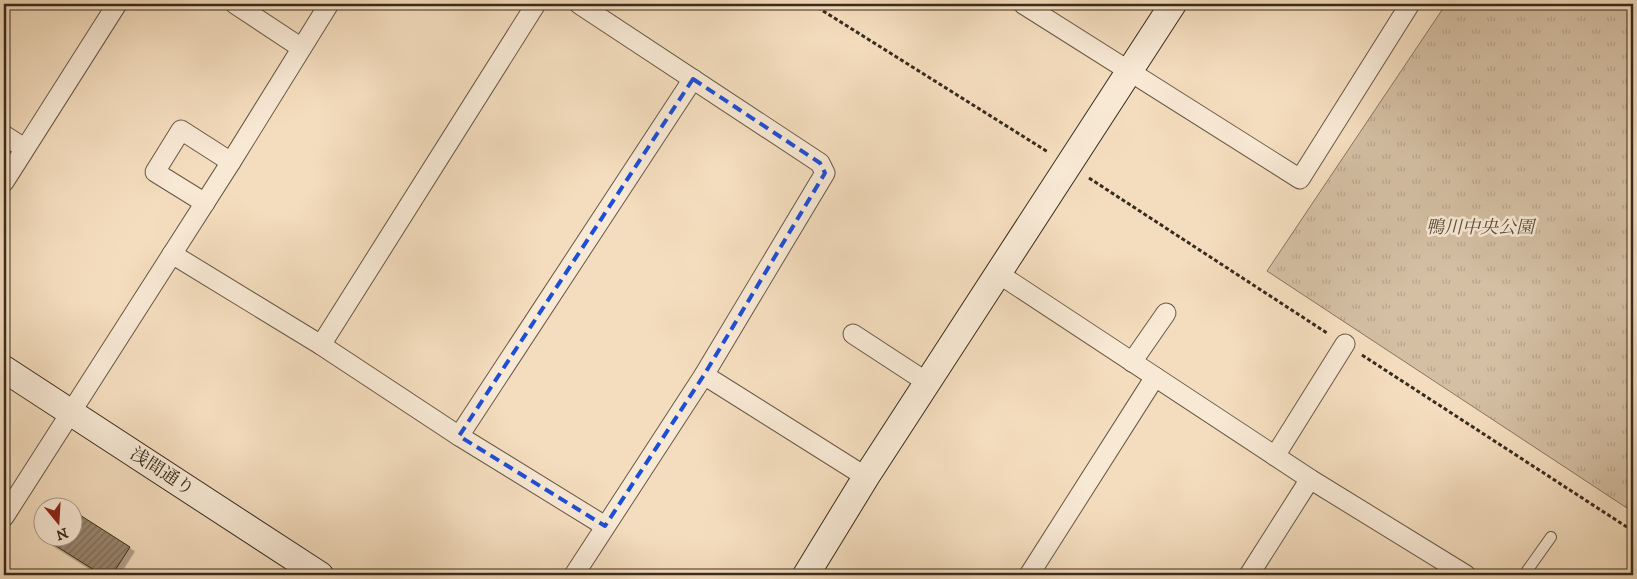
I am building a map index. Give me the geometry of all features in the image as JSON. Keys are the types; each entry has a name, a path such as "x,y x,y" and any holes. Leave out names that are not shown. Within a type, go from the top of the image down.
{"street":[{"path":"4,182 116,4"},
{"path":"235,4 300,47"},
{"path":"4,517 231,162 300,47 329,4"},
{"path":"321,345 536,4"},
{"path":"574,575 704,375 825,173 820,163 578,4"},
{"path":"1023,4 1300,179 1410,4"},
{"path":"806,575 866,477 1173,4"},
{"path":"459,436 693,79"},
{"path":"205,203 154,172 181,130 231,162"},
{"path":"4,135 24,148"},
{"path":"172,254 321,345 459,436 605,526"},
{"path":"999,274 1310,479 1466,575"},
{"path":"1132,362 1166,313"},
{"path":"853,334 928,383"},
{"path":"1275,456 1345,344"},
{"name":"浅間通り","path":"4,369 320,575"},
{"path":"704,375 866,477"},
{"path":"1029,575 1155,377"},
{"path":"1249,575 1310,479"}],"lane":[{"path":"1524,575 1551,537"}],"path":[{"path":"812,4 1068,164 1633,531"}],"highlighted area":[{"path":"693,79 820,163 825,173 704,375 605,526 459,436"}],"green space":[{"name":"鴨川中央公園","path":"1446,4 1633,4 1633,512 1267,271"}],"building":[{"path":"82,516 130,547 112,575 102,575 56,546 82,546"}]}
